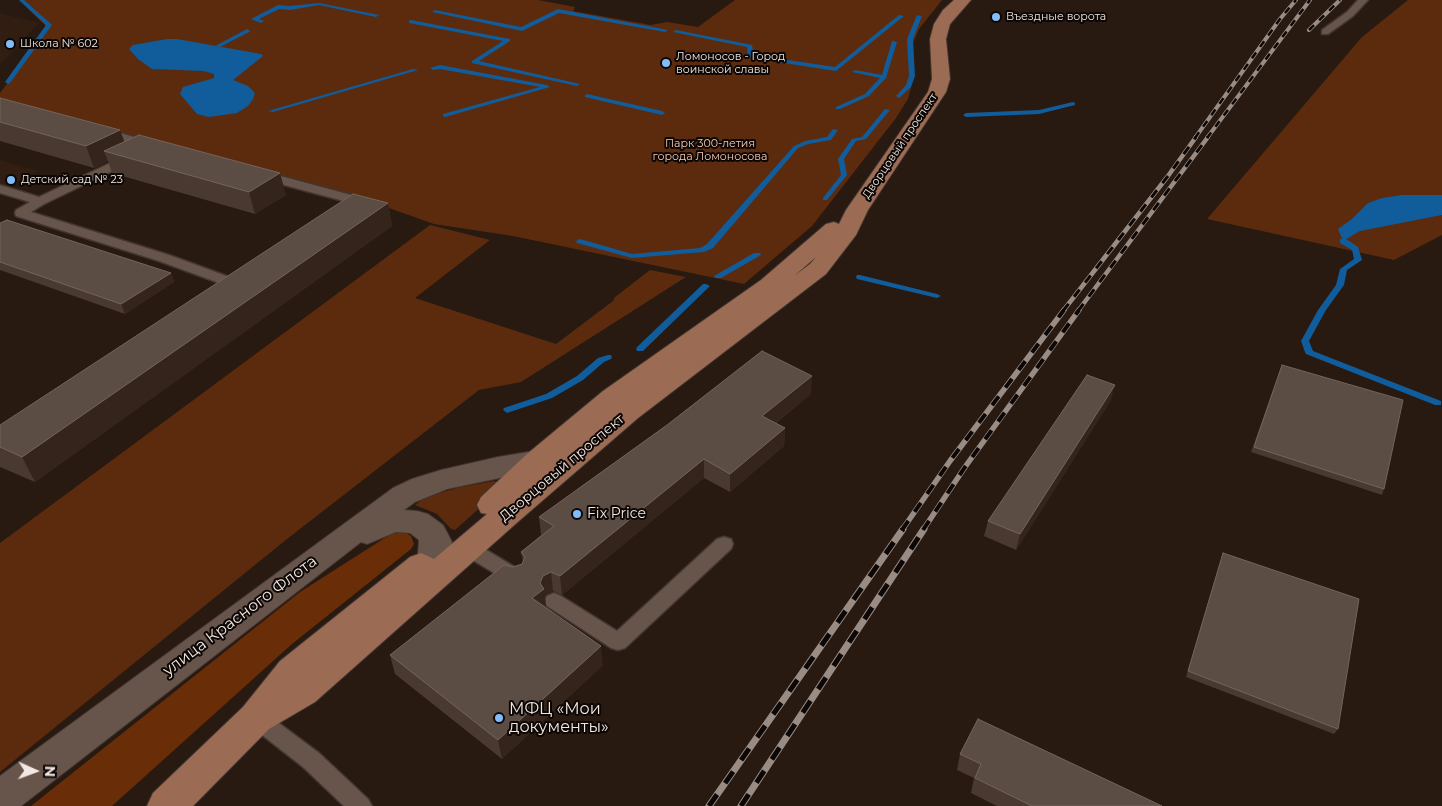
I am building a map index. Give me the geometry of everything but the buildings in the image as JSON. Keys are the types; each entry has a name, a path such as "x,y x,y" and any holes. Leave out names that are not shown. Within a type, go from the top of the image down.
{"main road":[{"name":"Дворцовый проспект","path":"168,806 256,718 294,671 490,508 521,475 628,412 818,269 845,236 858,210 937,92 941,78 938,39 942,24 949,13 963,0"},
{"name":"улица Красного Флота","path":"521,475 571,446"},
{"name":"улица Красного Флота","path":"0,799 310,563 404,495 441,480 521,475 571,446"},
{"name":"Дворцовый проспект","path":"256,718 302,691 468,548 521,475"},
{"path":"310,563 392,521 416,522 425,526 432,533 436,542 434,554"}],"lane":[{"path":"1326,32 1350,14 1363,0"},
{"path":"90,128 159,147 40,201 21,213 164,258 227,281"},
{"path":"247,171 351,199 338,208"},
{"path":"0,188 40,201"},
{"path":"214,290 242,271"},
{"path":"554,602 618,642 724,544"},
{"path":"468,548 516,577"},
{"path":"256,718 311,760 360,806"}],"shaded area":[{"name":"Школа № 602","path":"0,13 39,23 0,65"},
{"name":"Детский сад № 23","path":"0,160 40,171 0,191"},
{"path":"398,532 411,536 414,544 411,549 292,644 112,806 31,806 300,592 391,534"}],"green space":[{"name":"Парк 300-летия города Ломоносова","path":"19,0 538,0 575,7 573,11 651,25 667,22 698,27 735,0 942,0 919,29 912,46 913,80 908,99 896,118 812,226 744,284 513,236 434,224 386,207 0,103 0,93 49,29"},
{"path":"1408,0 1442,0 1442,235 1394,260 1207,219 1362,37"},
{"path":"430,225 490,240 415,298 556,344 650,270 686,277 521,382 479,390 287,539 0,772 0,543"},
{"path":"494,481 499,483 500,490 455,530 451,529 437,514 415,505 439,493"}],"water":[{"path":"177,39 261,54 263,56 233,80 248,86 255,93 248,106 237,113 209,117 197,114 180,94 183,87 214,78 214,74 203,71 152,69 138,59 129,49 133,45"},
{"path":"1402,195 1442,195 1442,215 1360,231 1343,241 1338,229 1352,219 1368,203 1382,198"}],"waterway":[{"path":"8,82 49,25 21,0"},
{"path":"261,21 254,19 278,7 290,8 319,4 376,15"},
{"path":"435,12 522,29 558,11 665,30"},
{"path":"676,32 750,46 751,56 836,69 901,16"},
{"path":"899,96 909,86 912,76 910,39 919,16"},
{"path":"411,22 508,40 474,62 577,84"},
{"path":"218,46 247,31"},
{"path":"884,77 894,42"},
{"path":"433,68 440,67 547,87"},
{"path":"271,111 415,70"},
{"path":"855,72 884,77"},
{"path":"838,108 867,95 884,77"},
{"path":"445,115 544,88"},
{"path":"587,96 662,113"},
{"path":"966,115 1039,112 1073,104"},
{"path":"825,199 844,175 841,159 854,140 864,138 887,110"},
{"path":"580,241 632,256 701,250 710,246 796,147 807,142 829,139 835,130"},
{"path":"1343,241 1355,249 1358,260 1344,269 1340,285 1322,310 1305,341 1309,352 1438,403"},
{"path":"718,276 757,255"},
{"path":"860,277 937,296"},
{"path":"640,349 706,286"},
{"path":"507,410 549,396 580,378 601,360 608,357"}],"railway":[{"path":"1195,138 1280,19 1296,0"},
{"path":"1207,138 1310,0"},
{"path":"1309,30 1340,0"},
{"path":"1063,311 1196,137"},
{"path":"1078,311 1208,137"},
{"path":"902,530 950,461 1064,310"},
{"path":"923,530 965,467 1079,310"},
{"path":"709,806 903,529"},
{"path":"741,806 924,529"}],"place":[{"name":"Въездные ворота","path":"996,17"},
{"name":"Школа № 602","path":"10,44"},
{"name":"Ломоносов - Город воинской славы","path":"666,63"},
{"name":"Детский сад № 23","path":"11,180"},
{"name":"Fix Price","path":"577,514"},
{"name":"МФЦ «Мои документы»","path":"499,718"}]}
